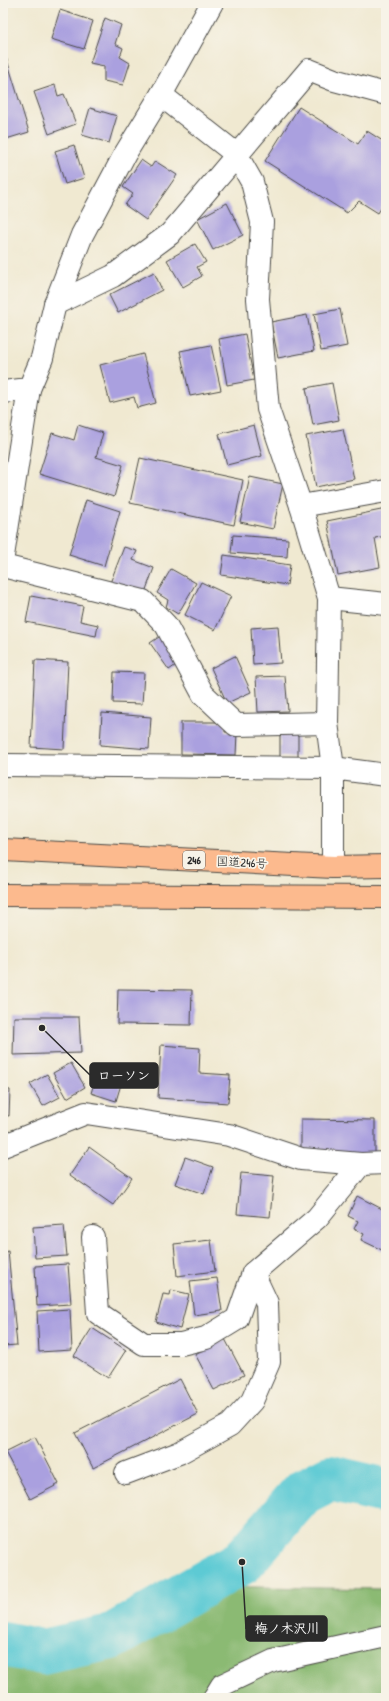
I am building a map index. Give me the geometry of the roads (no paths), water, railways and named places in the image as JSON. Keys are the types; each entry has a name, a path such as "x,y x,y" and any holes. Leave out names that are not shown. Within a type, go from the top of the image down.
{"highway":[{"name":"国道246号","path":"3,850 334,867 386,866"},
{"path":"3,895 386,897"}],"street":[{"path":"3,556 29,389 42,358 56,304 82,235 125,154 161,95 207,12"},
{"path":"56,304 113,276 170,234 236,154 309,70 334,80 386,94"},
{"path":"161,95 236,154 252,182 262,222 258,299 268,409 301,506 329,598 327,723 333,768 334,867"},
{"path":"3,392 29,389"},
{"path":"301,506 386,490"},
{"path":"3,566 142,601 166,625 203,694 236,725 327,723"},
{"path":"329,598 386,604"},
{"path":"3,765 333,768 386,775"},
{"path":"3,1146 86,1113 229,1135 301,1159 361,1164 386,1163"},
{"path":"93,1237 98,1313 144,1344 181,1344 206,1338 237,1319 253,1273 317,1218 361,1164"},
{"path":"126,1473 179,1454 230,1425 252,1401 269,1362 267,1303 253,1273"},
{"path":"214,1698 222,1685 273,1661 386,1636"}],"waterway":[{"path":"3,1644 42,1652 111,1637 242,1562 303,1492 330,1478 386,1491"}],"place":[{"name":"ローソン","path":"42,1028"},
{"name":"梅ノ木沢川","path":"242,1562"}]}
